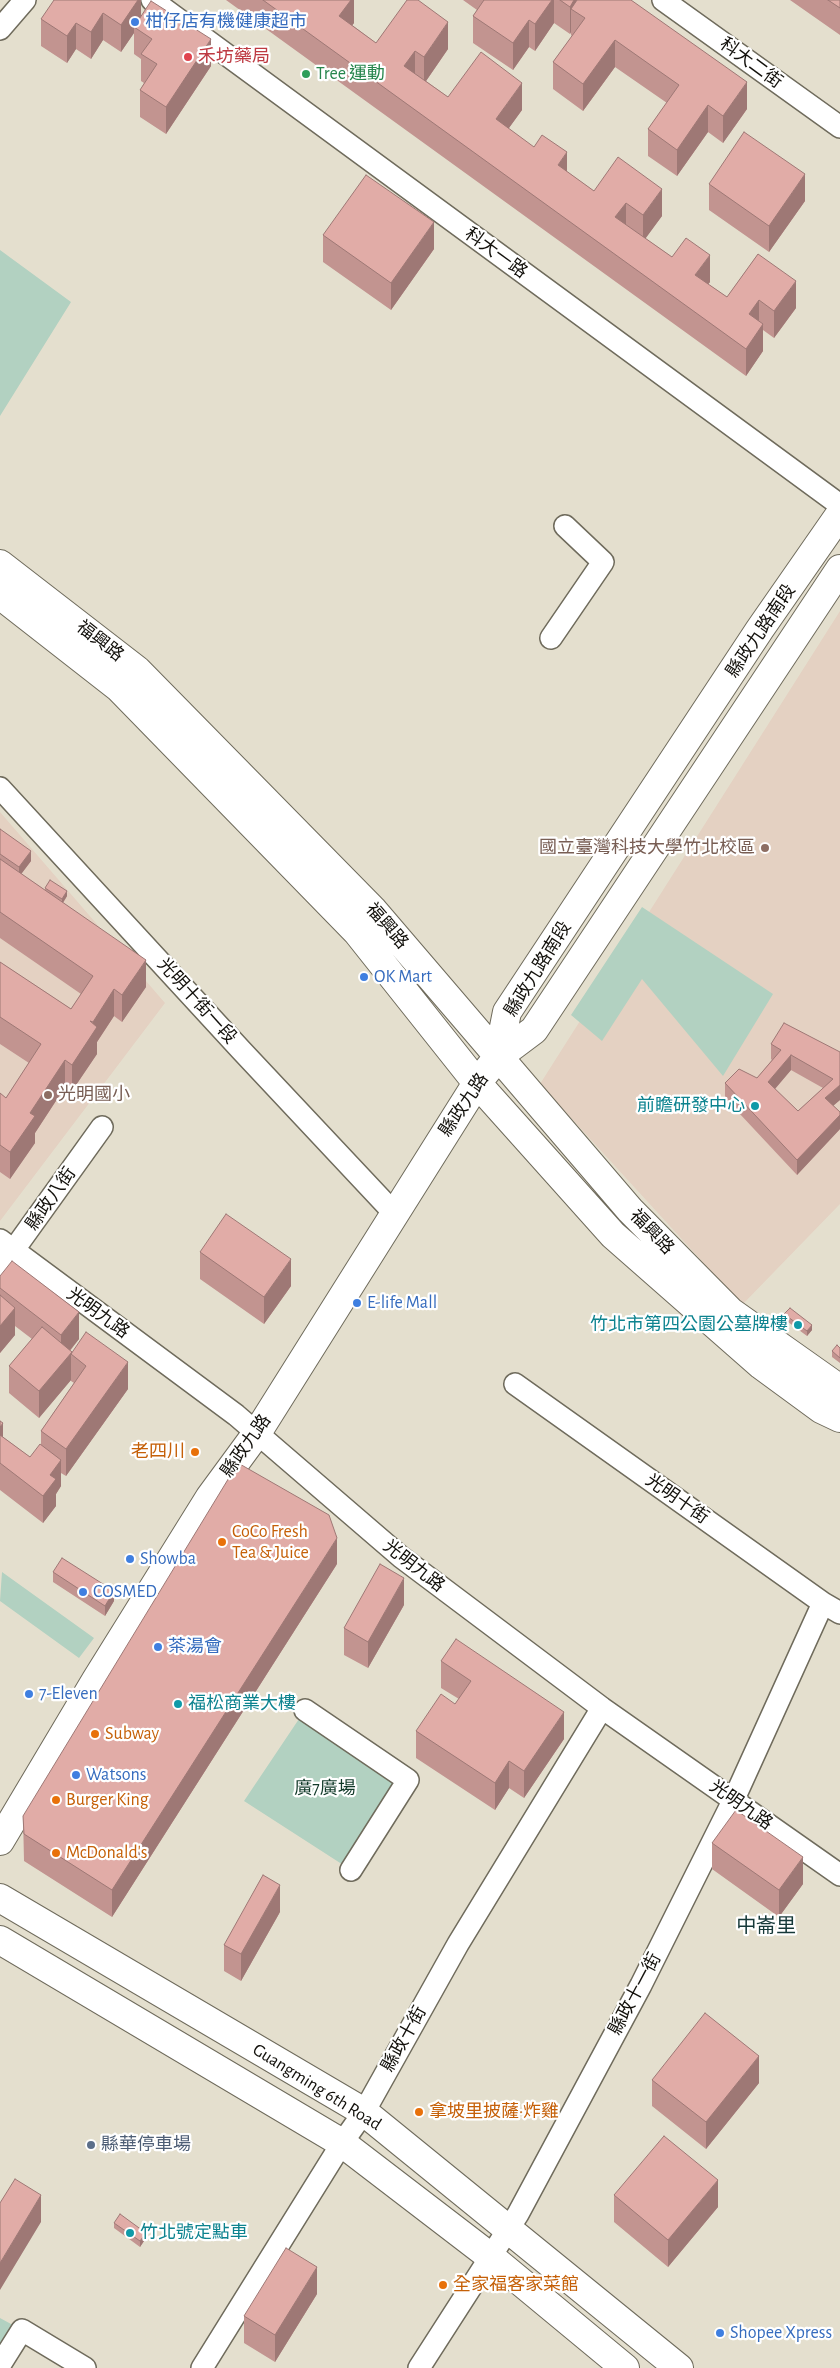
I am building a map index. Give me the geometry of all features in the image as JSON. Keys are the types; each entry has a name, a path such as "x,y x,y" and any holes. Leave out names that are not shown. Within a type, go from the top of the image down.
{"street":[{"path":"0,29 25,0"},
{"name":"科大一路","path":"152,0 840,505"},
{"name":"科大二街","path":"662,0 840,127"},
{"name":"縣政九路南段","path":"498,1057 507,1012 760,629 840,514"},
{"path":"551,638 603,562 565,526"},
{"name":"福興路","path":"0,564 137,670 373,910 630,1210 731,1312 840,1389"},
{"name":"縣政九路南段","path":"498,1057 534,1030 840,570"},
{"name":"福興路","path":"0,595 119,688 356,932 476,1083 613,1235 760,1365 821,1409 840,1418"},
{"name":"光明十街一段","path":"0,788 394,1213"},
{"name":"縣政九路","path":"0,1841 96,1680 210,1497 257,1433 476,1083 498,1057"},
{"name":"縣政八街","path":"0,1269 7,1246 102,1127"},
{"name":"光明九路","path":"7,1246 236,1415 401,1557 602,1708 840,1875"},
{"name":"光明十街","path":"515,1384 832,1608"},
{"name":"縣政十一街","path":"419,2368 509,2229 640,1985 832,1608"},
{"name":"縣政十街","path":"202,2368 342,2143 364,2112 458,1944 602,1708"},
{"path":"305,1710 408,1780 351,1870"},
{"name":"Guangming 6th Road","path":"0,1898 364,2112 679,2368"},
{"name":"Guangming 6th Road","path":"0,1940 342,2143 492,2258 625,2368"},
{"path":"0,2365 22,2330 85,2368"}],"shaded area":[{"name":"國立臺灣科技大學竹北校區","path":"840,611 840,1204 742,1305 540,1084"},
{"name":"光明國小","path":"0,812 165,1003 0,1221"}],"green space":[{"path":"0,250 71,302 0,416"},
{"path":"642,907 773,994 723,1076 642,979 602,1041 571,1015"},
{"path":"2,1572 94,1638 79,1658 0,1601"},
{"name":"廣7廣場","path":"305,1710 408,1780 351,1870 244,1801"},
{"path":"0,2318 22,2330 0,2365"}],"building":[{"path":"54,0 138,0 121,25 103,13 91,32 76,23 67,36 41,19"},
{"path":"263,0 351,0 339,16 376,43 407,0 418,0 448,22 424,57 415,51 404,66 448,97 481,52 522,83 496,119 534,147 542,135 567,152 558,165 594,191 618,157 662,189 643,215 626,203 615,217 672,257 686,238 710,255 695,275 727,297 758,254 796,281 774,311 759,300 749,314 763,324 746,349"},
{"path":"484,0 552,0 535,24 529,20 513,43 473,16"},
{"path":"560,0 574,0 570,7"},
{"path":"577,0 631,0 747,82 723,116 708,105 677,150 648,129 679,85 615,40 583,84 553,62 585,18 571,9"},
{"path":"828,0 840,0 840,8"},
{"path":"151,1 211,39 166,107 140,90 157,64 141,54 152,39 134,27"},
{"path":"744,132 805,174 769,226 709,184"},
{"path":"366,175 434,222 391,283 323,235"},
{"path":"0,829 31,851 19,867 0,854"},
{"path":"0,859 146,960 122,995 114,989 93,1022 90,1021 97,1027 72,1065 65,1060 30,1113 35,1116 10,1152 0,1145 0,1093 6,1098 41,1044 0,1017 0,962 71,1009 93,976 0,912"},
{"path":"50,880 67,891 62,899 45,888"},
{"name":"前瞻研發中心","path":"784,1023 840,1052 840,1085 825,1098 840,1112 840,1115 797,1160 725,1083 739,1069 757,1078 781,1050 771,1044","holes":["791,1055 833,1079 798,1111 768,1082"]},
{"path":"226,1214 291,1259 264,1297 200,1252"},
{"path":"12,1261 79,1312 61,1335 0,1288 0,1276"},
{"path":"0,1295 15,1308 0,1326"},
{"path":"790,1308 812,1325 807,1331 784,1314"},
{"path":"42,1327 72,1352 39,1391 9,1366"},
{"path":"86,1332 128,1362 66,1449 41,1431 86,1366 71,1354"},
{"path":"837,1345 840,1348 840,1358 832,1351"},
{"path":"0,1435 30,1457 40,1444 61,1460 50,1475 56,1479 43,1496 0,1463"},
{"name":"福松商業大樓","path":"238,1463 329,1515 337,1538 112,1890 24,1834 23,1816"},
{"path":"62,1558 114,1591 105,1606 53,1572"},
{"path":"380,1564 404,1578 368,1642 344,1628"},
{"path":"456,1639 564,1712 524,1771 509,1761 495,1783 416,1731 441,1694 455,1704 471,1681 441,1661"},
{"path":"736,1810 803,1857 779,1890 712,1843"},
{"path":"263,1875 280,1885 241,1954 224,1945"},
{"path":"705,2013 759,2056 706,2122 652,2080"},
{"path":"664,2136 718,2180 668,2240 614,2195"},
{"path":"15,2179 41,2195 0,2263 0,2203"},
{"path":"120,2214 146,2233 140,2241 114,2223"},
{"path":"286,2248 317,2267 275,2335 244,2316"}],"place":[{"name":"柑仔店有機健康超市","path":"135,22"},
{"name":"禾坊藥局","path":"188,57"},
{"name":"Tree 運動","path":"306,74"},
{"name":"國立臺灣科技大學竹北校區","path":"765,848"},
{"name":"OK Mart","path":"364,977"},
{"name":"光明國小","path":"48,1095"},
{"name":"前瞻研發中心","path":"755,1106"},
{"name":"E-life Mall","path":"357,1303"},
{"name":"竹北市第四公園公墓牌樓","path":"798,1325"},
{"name":"老四川","path":"195,1452"},
{"name":"CoCo Fresh Tea & Juice","path":"222,1542"},
{"name":"Showba","path":"130,1559"},
{"name":"COSMED","path":"83,1592"},
{"name":"茶湯會","path":"158,1647"},
{"name":"7-Eleven","path":"29,1694"},
{"name":"福松商業大樓","path":"178,1704"},
{"name":"Subway","path":"95,1734"},
{"name":"Watsons","path":"76,1775"},
{"name":"Burger King","path":"56,1800"},
{"name":"McDonald's","path":"56,1853"},
{"name":"拿坡里披薩·炸雞","path":"419,2112"},
{"name":"縣華停車場","path":"91,2145"},
{"name":"竹北號定點車","path":"130,2233"},
{"name":"全家福客家菜館","path":"443,2285"},
{"name":"Shopee Xpress","path":"720,2333"}],"district":[{"name":"中崙里","path":"766,1926"}]}
